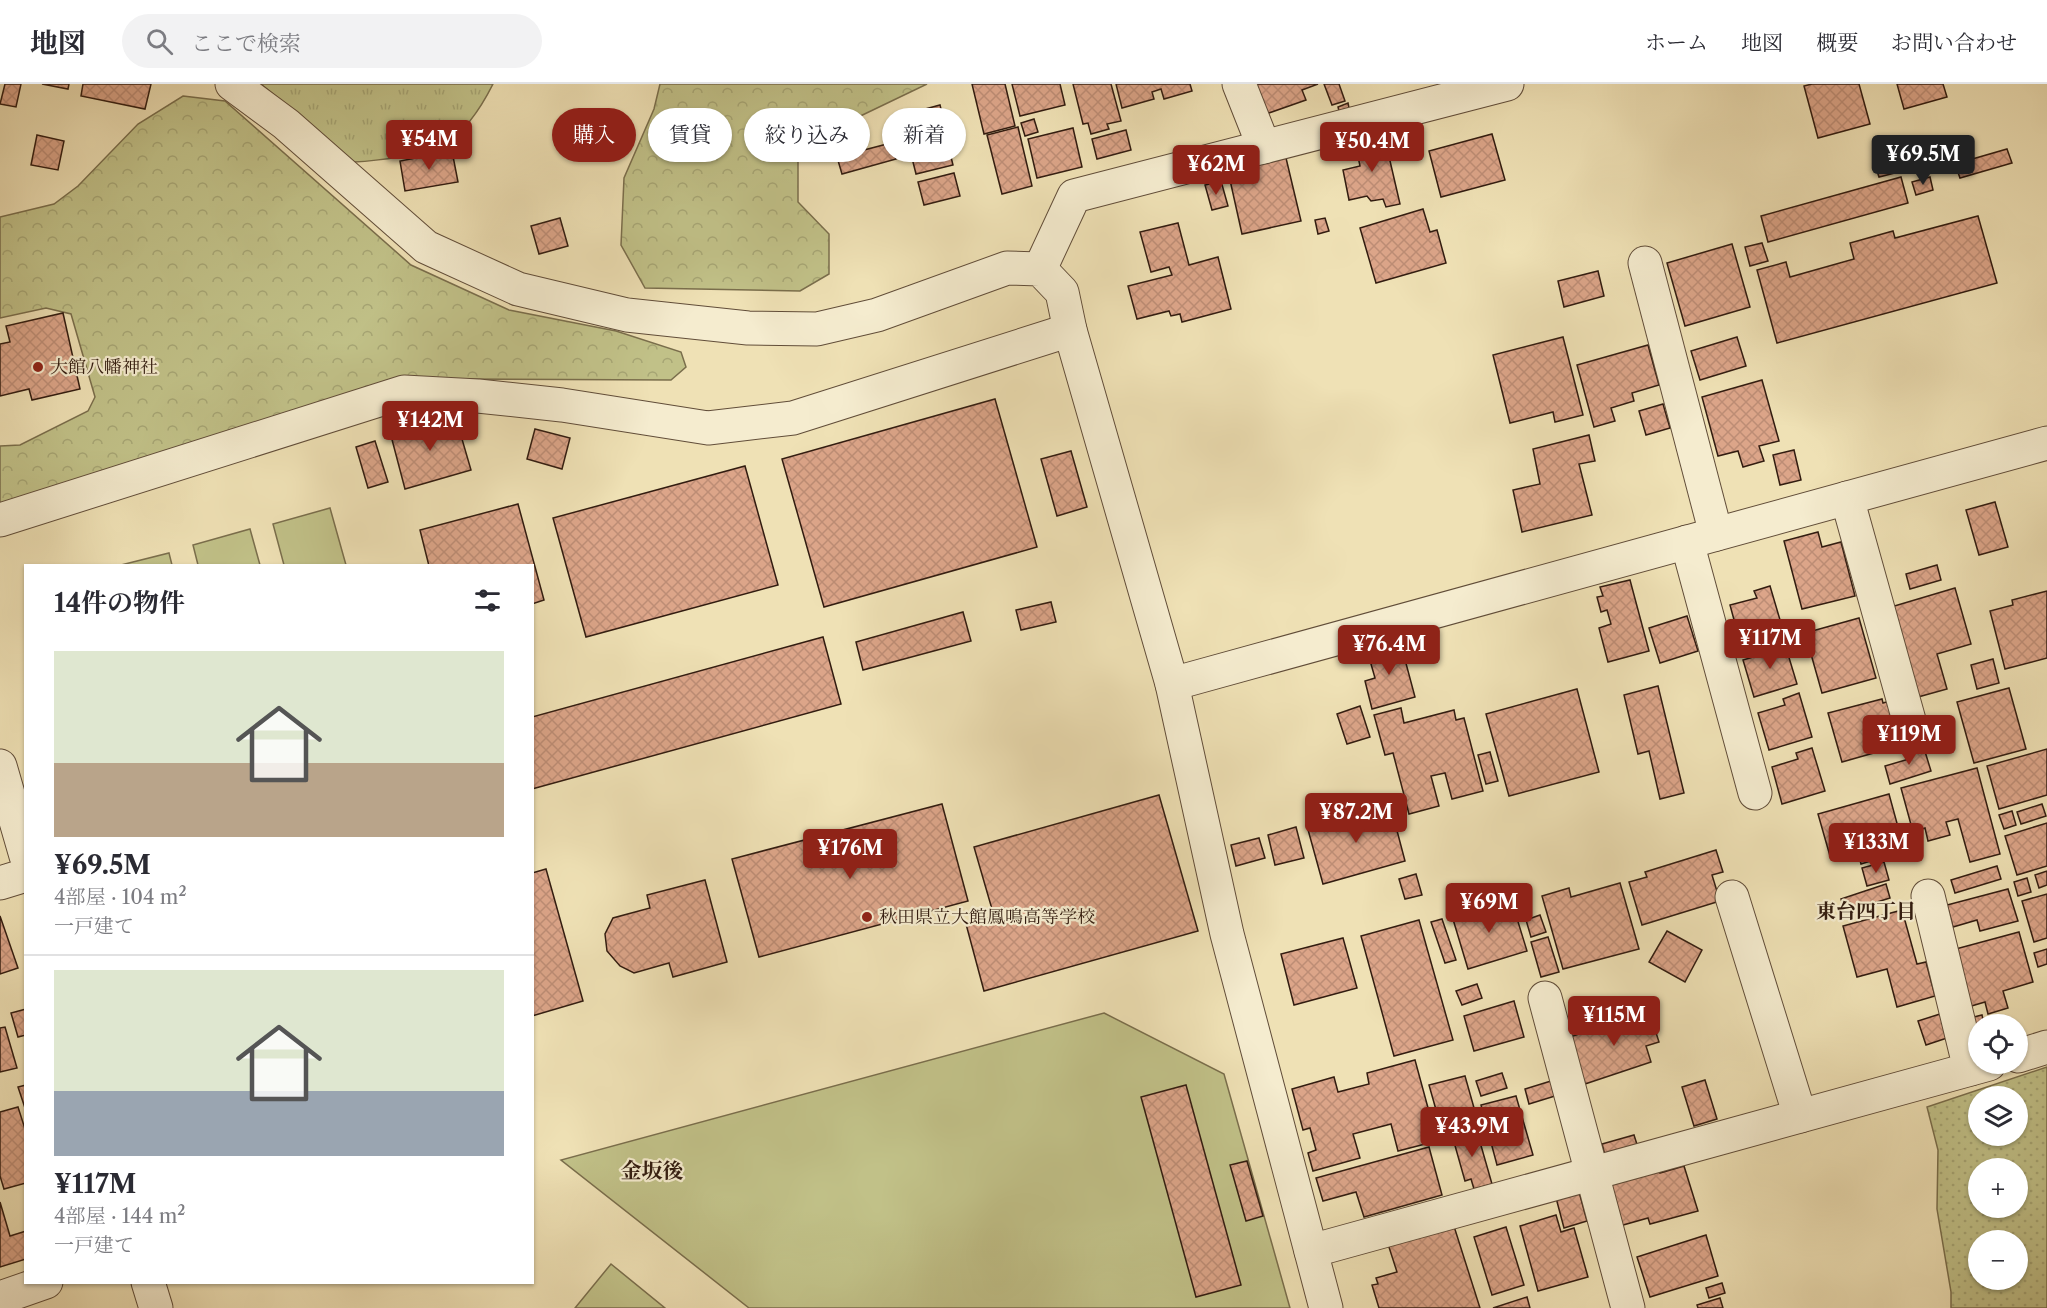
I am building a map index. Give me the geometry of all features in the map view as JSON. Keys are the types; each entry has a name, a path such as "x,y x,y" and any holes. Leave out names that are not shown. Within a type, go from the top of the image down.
{"street":[{"path":"232,84 286,124 426,247 518,289 627,315 748,328 817,329 877,315 1007,268 1040,269 1062,292 1070,330 1172,684 1227,934 1326,1308"},
{"path":"1239,84 1264,147"},
{"path":"1040,269 1074,196 1507,84"},
{"path":"1645,263 1755,793"},
{"path":"0,520 404,392 478,396 562,405 708,428 793,418 1070,330"},
{"path":"1172,684 2047,443"},
{"path":"1847,498 1912,731"},
{"path":"0,766 24,849"},
{"path":"0,883 24,876"},
{"path":"1928,896 1968,1027"},
{"path":"1732,897 1800,1116"},
{"path":"1545,998 1629,1308"},
{"path":"2028,1053 2047,1047"},
{"path":"1311,1251 1968,1069"},
{"path":"0,1298 40,1284"},
{"path":"149,1284 156,1308"}],"green space":[{"path":"261,84 493,84 473,118 444,145 413,155 354,162"},
{"path":"660,84 927,84 870,111 870,108 744,108 744,162 798,162 798,202 829,234 829,274 800,291 645,288 621,245 624,178 631,162 636,162 636,150 648,123 648,162 732,162 732,108 654,108"},
{"path":"183,96 225,101 411,265 509,310 616,331 681,352 686,367 671,380 467,379 0,507 0,446 20,445 88,411 95,397 71,314 46,308 0,318 0,217 54,204 78,186 138,124"},
{"path":"330,508 346,564 284,564 273,524"},
{"path":"250,529 260,564 198,564 193,545"},
{"path":"169,553 172,564 125,564"},
{"path":"1104,1013 1224,1074 1290,1308 749,1308 561,1160"},
{"path":"2047,1067 2047,1308 1951,1308 1951,1292 1937,1209 1938,1150 1927,1107 1968,1093 1968,1146 2028,1146 2028,1086 1990,1086"},
{"path":"611,1264 665,1308 575,1308"}],"building":[{"path":"5,84 21,84 16,107 0,104"},
{"path":"42,84 69,84 68,89"},
{"path":"83,84 151,84 145,109 81,96"},
{"path":"972,84 1005,84 1015,126 984,134"},
{"path":"1012,84 1060,84 1065,105 1020,116"},
{"path":"1073,84 1111,84 1121,121 1107,124 1109,129 1091,134 1088,123 1083,124"},
{"path":"1116,84 1190,84 1192,91 1164,99 1161,89 1152,92 1154,99 1122,108"},
{"path":"1255,84 1318,84 1302,90 1306,100 1266,114"},
{"path":"1324,84 1339,84 1345,101 1332,105"},
{"path":"1859,84 1870,124 1818,138 1804,86"},
{"path":"1897,84 1943,84 1947,97 1904,109"},
{"path":"1348,103 1349,108 1339,111 1338,107"},
{"path":"1034,119 1038,132 1025,136 1021,123"},
{"path":"1406,123 1414,153 1393,158 1385,128"},
{"path":"1018,127 1032,186 1002,194 987,135"},
{"path":"1073,128 1082,167 1037,178 1028,139"},
{"path":"1126,130 1131,150 1097,159 1092,139"},
{"path":"1492,134 1505,180 1441,197 1429,151"},
{"path":"37,135 64,141 58,170 31,165"},
{"path":"1384,135 1400,204 1386,207 1383,199 1371,201 1367,196 1349,200 1343,170 1360,166 1355,142"},
{"path":"882,145 882,162 885,162 842,174 838,162 870,162 870,148"},
{"path":"2007,149 2012,163 1960,178 1955,164"},
{"path":"452,151 458,182 405,191 400,161"},
{"path":"1286,158 1301,221 1242,234 1228,171"},
{"path":"1892,160 1895,173 1879,177 1875,165"},
{"path":"913,162 952,162 953,165 916,174"},
{"path":"954,173 960,196 924,205 918,182"},
{"path":"1901,177 1908,203 1768,242 1761,216"},
{"path":"1930,177 1933,190 1916,195 1912,182"},
{"path":"1221,181 1228,206 1212,210 1205,185"},
{"path":"1423,209 1430,232 1437,230 1446,263 1376,283 1360,228"},
{"path":"1978,216 1997,283 1777,343 1757,270 1786,262 1790,277 1854,259 1850,243 1893,231 1895,238"},
{"path":"560,218 568,246 539,254 531,226"},
{"path":"1325,218 1329,231 1318,234 1315,220"},
{"path":"1178,223 1189,265 1218,257 1231,309 1182,322 1180,314 1171,316 1169,311 1137,319 1128,286 1172,275 1169,267 1151,272 1140,232"},
{"path":"1762,243 1768,261 1750,266 1745,247"},
{"path":"1732,244 1750,307 1685,326 1667,263"},
{"path":"1598,271 1604,296 1564,307 1558,281"},
{"name":"大館八幡神社","path":"63,313 80,389 32,400 29,389 0,396 0,344 10,342 6,326"},
{"path":"1563,337 1583,415 1555,422 1553,412 1510,423 1493,355"},
{"path":"1737,337 1746,366 1700,380 1691,351"},
{"path":"1648,345 1659,385 1632,393 1634,401 1611,408 1615,421 1594,427 1577,365"},
{"path":"1762,380 1779,441 1759,446 1764,461 1743,467 1738,451 1718,456 1702,397"},
{"path":"995,399 1037,547 824,607 782,459"},
{"path":"1663,404 1670,428 1646,435 1639,411"},
{"path":"455,415 471,470 405,489 390,432"},
{"path":"535,429 570,438 562,469 527,459"},
{"path":"1589,435 1595,461 1579,464 1592,515 1522,532 1513,490 1540,484 1533,449"},
{"path":"375,441 388,482 368,488 356,447"},
{"path":"1794,450 1801,480 1780,485 1773,455"},
{"path":"1071,451 1087,507 1057,516 1041,459"},
{"path":"745,466 778,585 586,637 553,518"},
{"path":"1995,502 2008,547 1979,555 1966,510"},
{"path":"518,504 544,600 534,603 534,564 428,564 420,530"},
{"path":"1818,532 1822,547 1841,542 1855,596 1802,609 1784,541"},
{"path":"1937,565 1941,580 1910,589 1906,574"},
{"path":"1630,580 1649,651 1608,662 1599,628 1611,624 1607,610 1601,612 1597,597 1603,596 1600,587"},
{"path":"1770,586 1783,630 1740,642 1730,605 1757,598 1754,591"},
{"path":"1955,588 1971,644 1937,654 1947,689 1918,697 1891,607"},
{"path":"2047,591 2047,658 2005,669 1990,611 2013,605 2012,600"},
{"path":"1051,602 1056,622 1021,630 1016,610"},
{"path":"963,612 971,641 863,670 856,642"},
{"path":"1687,616 1698,651 1660,663 1649,628"},
{"path":"1859,618 1876,678 1822,693 1805,633"},
{"path":"823,637 841,704 534,788 534,716"},
{"path":"1400,641 1415,697 1372,709 1365,681 1375,678 1367,650"},
{"path":"1784,641 1797,684 1754,697 1743,660 1770,652 1768,645"},
{"path":"1993,659 1999,683 1977,689 1971,665"},
{"path":"1658,686 1684,793 1660,799 1649,751 1638,754 1624,695"},
{"path":"2009,688 2026,749 1974,763 1957,702"},
{"path":"1577,689 1599,772 1509,796 1486,714"},
{"path":"1799,693 1812,737 1769,750 1758,713 1785,705 1783,699"},
{"path":"1882,699 1883,703 1890,701 1902,745 1842,762 1828,713"},
{"path":"1360,706 1370,737 1347,744 1337,714"},
{"path":"1401,708 1404,723 1454,710 1456,720 1464,718 1483,791 1452,799 1445,773 1431,776 1439,806 1409,814 1393,753 1385,755 1374,715"},
{"path":"1923,745 1931,771 1890,784 1885,766 1909,759 1906,750"},
{"path":"1812,748 1825,791 1782,804 1772,767 1798,759 1796,753"},
{"path":"2047,749 2047,795 1999,809 1987,766"},
{"path":"1490,752 1498,781 1486,784 1478,755"},
{"path":"1977,768 2000,854 1970,862 1958,819 1946,822 1950,835 1928,841 1925,828 1913,832 1901,788"},
{"path":"1889,794 1901,838 1889,841 1893,854 1861,864 1857,849 1830,856 1818,814"},
{"path":"1159,795 1198,931 984,991 966,924 994,916 974,847"},
{"path":"942,804 968,901 759,957 732,859"},
{"path":"1390,804 1405,861 1323,884 1307,826"},
{"path":"2042,804 2046,816 2021,824 2017,812"},
{"path":"2012,811 2016,825 2004,829 1999,815"},
{"path":"2047,823 2047,866 2017,875 2005,836"},
{"path":"1296,827 1304,858 1275,865 1268,835"},
{"path":"1259,838 1265,858 1236,866 1231,845"},
{"path":"1716,850 1723,872 1712,875 1720,901 1642,925 1629,882 1647,877 1645,872"},
{"path":"1884,862 1889,880 1867,886 1862,868"},
{"path":"1997,866 2001,879 1955,893 1951,880"},
{"path":"546,869 583,1001 534,1015 534,872"},
{"path":"2047,871 2047,885 2039,888 2035,875"},
{"path":"1416,874 1422,895 1405,899 1399,879"},
{"path":"2027,878 2031,892 2018,896 2014,882"},
{"path":"705,880 727,962 673,977 669,963 634,973 620,966 607,951 605,934 613,918 650,908 647,895"},
{"path":"1620,883 1639,949 1563,969 1542,896 1569,888 1571,897"},
{"path":"1886,884 1890,898 1845,912 1841,899"},
{"path":"2008,889 2018,921 1980,931 1977,920 1953,927 1947,905"},
{"path":"2047,894 2047,938 2034,942 2022,901"},
{"path":"1511,899 1527,951 1468,969 1452,916"},
{"path":"1902,910 1917,964 1926,962 1935,996 1897,1007 1887,969 1857,977 1843,926"},
{"path":"1540,915 1546,932 1531,937 1526,920"},
{"path":"0,916 18,968 0,974"},
{"path":"1442,919 1456,960 1445,963 1431,922"},
{"path":"1419,920 1453,1040 1394,1056 1361,936"},
{"path":"1667,931 1702,950 1685,982 1649,962"},
{"path":"2019,932 2033,982 2003,991 2008,1008 1988,1014 1985,1002 1968,1007 1952,950"},
{"path":"1548,937 1559,972 1541,977 1531,942"},
{"path":"1343,938 1357,988 1294,1005 1281,954"},
{"path":"2047,949 2047,964 2038,967 2034,953"},
{"path":"1477,984 1482,998 1462,1005 1456,991"},
{"path":"1514,1001 1524,1037 1474,1051 1464,1016"},
{"path":"24,1010 24,1036 18,1037 11,1013"},
{"path":"1650,1014 1659,1042 1646,1046 1651,1062 1585,1084 1570,1037 1588,1031 1586,1026 1618,1015 1621,1023"},
{"path":"1940,1014 1947,1038 1926,1045 1918,1021"},
{"path":"5,1027 17,1068 0,1072 0,1028"},
{"path":"1415,1060 1437,1141 1398,1151 1391,1124 1353,1134 1360,1158 1313,1171 1308,1153 1316,1150 1310,1128 1303,1130 1292,1089 1334,1077 1338,1092 1369,1084 1367,1073"},
{"path":"1502,1073 1507,1088 1481,1096 1476,1081"},
{"path":"1465,1076 1478,1122 1442,1131 1429,1085"},
{"path":"1705,1080 1717,1119 1694,1126 1682,1087"},
{"path":"1551,1081 1555,1096 1529,1104 1525,1089"},
{"path":"1186,1085 1241,1285 1196,1297 1141,1097"},
{"path":"24,1086 24,1105 18,1087"},
{"path":"1516,1096 1533,1155 1497,1165 1481,1105"},
{"path":"18,1107 24,1126 24,1184 4,1189 0,1176 0,1112"},
{"path":"1476,1128 1492,1184 1474,1189 1471,1179 1465,1181 1452,1135"},
{"path":"1634,1135 1640,1154 1607,1163 1602,1144"},
{"path":"1429,1147 1442,1195 1364,1217 1356,1192 1323,1201 1316,1178"},
{"path":"1247,1161 1263,1216 1246,1221 1230,1165"},
{"path":"1658,1165 1660,1173 1684,1166 1698,1211 1650,1224 1648,1218 1616,1227 1603,1180"},
{"path":"1578,1188 1587,1221 1564,1228 1555,1194"},
{"path":"0,1202 10,1236 24,1232 24,1260 0,1267"},
{"path":"1556,1215 1561,1232 1574,1228 1588,1277 1538,1291 1520,1226"},
{"path":"1452,1220 1480,1308 1379,1308 1372,1285 1378,1284 1376,1278 1397,1272 1387,1241"},
{"path":"1506,1227 1524,1285 1492,1295 1474,1237"},
{"path":"1706,1235 1718,1276 1650,1297 1637,1257"},
{"path":"1722,1283 1725,1293 1709,1298 1706,1288"},
{"path":"1527,1297 1530,1308 1493,1308"},
{"path":"1720,1298 1723,1308 1698,1308 1697,1305"}],"place":[{"name":"大館八幡神社","path":"38,367"},
{"name":"秋田県立大館鳳鳴高等学校","path":"867,917"}],"district":[{"name":"東台四丁目","path":"1866,911"},
{"name":"金坂後","path":"652,1170"}]}
